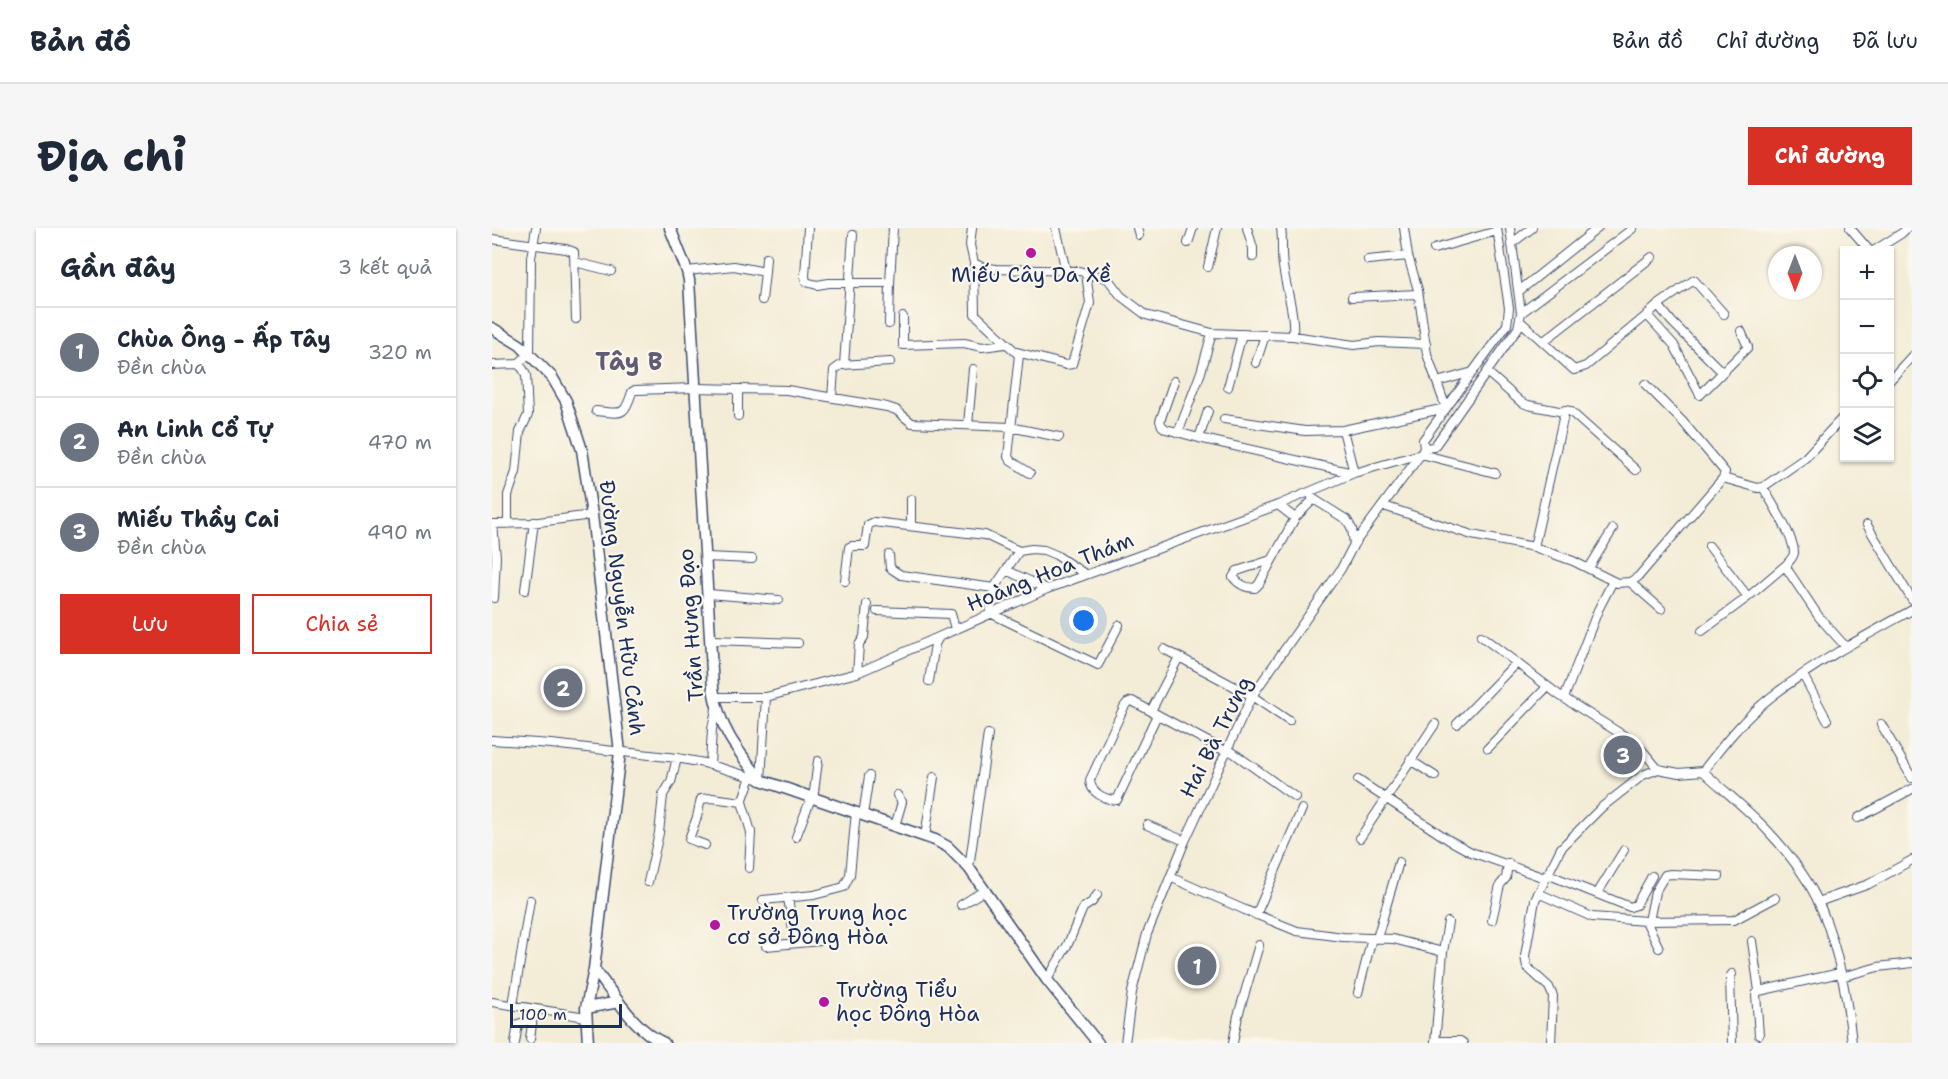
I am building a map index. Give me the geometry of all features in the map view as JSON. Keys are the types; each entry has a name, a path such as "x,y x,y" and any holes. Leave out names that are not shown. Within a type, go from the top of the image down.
{"main road":[{"name":"Trần Hưng Đạo","path":"670,228 687,271 716,709 722,726 756,778"},
{"name":"Đường Nguyễn Hữu Cảnh","path":"492,328 530,353 552,377 566,401 582,450 592,515 620,752 594,969 586,1012 588,1043"},
{"path":"756,778 896,826 948,847 969,868 1047,980 1098,1043"},
{"path":"594,969 631,1017 647,1032 664,1043"},
{"path":"586,1012 619,1002"}],"street":[{"path":"492,365 518,364 530,353 532,244 536,228"},
{"path":"808,228 806,282 817,285 890,283"},
{"path":"889,324 893,228"},
{"path":"972,228 970,246 974,263 975,314 1005,344 1017,352 1066,365 1072,364 1090,303 1086,273"},
{"path":"1056,228 1066,271"},
{"path":"1188,243 1193,228"},
{"path":"1208,267 1217,228"},
{"path":"1247,228 1253,248 1253,257"},
{"path":"1281,228 1282,262 1289,293 1290,310 1294,320 1293,336"},
{"path":"1224,419 1305,431 1343,430 1446,408 1426,344 1404,228"},
{"path":"1510,228 1521,317 1574,370 1580,369 1658,304 1694,280 1724,314"},
{"path":"1511,243 1532,228"},
{"path":"1519,291 1598,228"},
{"path":"1850,228 1866,246"},
{"path":"1881,246 1910,228"},
{"path":"1434,249 1497,229"},
{"name":"Hai Bà Trưng","path":"1125,1043 1132,993 1147,934 1185,841 1252,696 1335,578 1354,544 1423,451 1423,440 1500,337 1509,317 1497,229"},
{"path":"1521,317 1632,229"},
{"path":"844,365 853,235"},
{"path":"492,239 574,252 576,319"},
{"path":"1368,260 1408,256"},
{"path":"1544,341 1652,257"},
{"path":"762,300 766,258"},
{"path":"576,262 611,271"},
{"path":"974,263 996,269 1086,273 1107,279 1121,296 1146,315 1212,333 1293,336 1354,345 1379,342 1426,344"},
{"path":"687,271 734,266 765,272"},
{"path":"1352,297 1418,294"},
{"path":"1658,304 1672,322 1721,371"},
{"path":"1647,315 1674,345 1700,395 1721,371 1748,347 1741,330"},
{"path":"903,317 903,345 964,343 982,347 1005,344"},
{"name":"Hai Bà Trưng","path":"1423,451 1434,447 1515,333 1521,317"},
{"path":"1178,433 1201,372 1212,333"},
{"path":"1228,387 1242,334"},
{"path":"1256,363 1264,335"},
{"path":"1017,352 1019,360 1008,457 1030,473"},
{"path":"1894,376 1912,356"},
{"path":"832,398 834,370 841,365 890,362"},
{"path":"508,524 508,495 516,472 520,432 528,415 526,375 518,364"},
{"path":"968,425 973,369"},
{"path":"1437,382 1473,372"},
{"path":"1487,372 1521,402 1564,412 1570,411 1636,470"},
{"path":"1174,381 1160,421 1166,429 1178,433 1354,473 1343,430"},
{"path":"1384,506 1472,535 1534,547 1589,568 1617,583 1630,582 1638,577 1723,478 1725,472 1683,422 1645,384"},
{"path":"596,411 624,411 635,390 696,388 787,390 896,410 912,423 1010,427 1059,437"},
{"path":"738,389 738,416"},
{"path":"1198,438 1208,411"},
{"path":"1534,547 1564,412"},
{"path":"1723,478 1758,488 1763,487 1805,458 1840,421"},
{"path":"1423,451 1495,473"},
{"name":"Hoàng Hoa Thám","path":"714,696 766,698 857,673 1085,574 1278,505 1354,473 1396,462 1423,451"},
{"path":"1396,462 1407,474"},
{"path":"1702,631 1748,597 1787,564 1794,555 1787,532 1763,487"},
{"path":"1306,493 1347,520 1352,529 1354,544"},
{"path":"911,499 911,526"},
{"path":"1271,560 1237,571 1233,577 1236,582 1245,587 1255,588 1259,584 1295,518 1314,499"},
{"path":"1278,505 1295,518"},
{"path":"494,595 496,556 492,524 592,515"},
{"path":"525,590 534,522"},
{"path":"845,581 849,547 865,546 869,523 874,522 985,535 1019,551 1044,550 1085,574"},
{"path":"1867,525 1912,600"},
{"path":"1589,568 1613,529"},
{"path":"1709,546 1748,597"},
{"path":"1019,551 994,588 990,614 1098,665 1119,625"},
{"path":"889,555 890,568 896,573 994,588"},
{"path":"706,556 752,559"},
{"path":"1787,564 1787,569 1819,616 1845,646"},
{"path":"1006,570 1047,589"},
{"path":"1564,698 1613,580"},
{"path":"1630,582 1661,609"},
{"path":"709,594 779,600"},
{"path":"857,673 859,645 864,637 867,604"},
{"path":"1703,771 1727,740 1770,698 1845,646 1912,610"},
{"path":"877,611 951,614 955,630"},
{"path":"1480,636 1547,687 1637,744 1658,769"},
{"path":"929,681 939,637"},
{"path":"711,640 798,643"},
{"path":"1164,649 1252,696 1289,722"},
{"path":"1179,657 1154,713 1119,797 1115,800 1106,798 1090,788 1090,780 1124,707 1126,703 1132,701 1154,713 1228,751 1295,797"},
{"path":"1457,724 1516,663"},
{"path":"1803,675 1827,720"},
{"path":"1488,748 1547,687"},
{"path":"749,868 751,832 742,802 756,778 766,698"},
{"path":"710,765 711,729 716,709"},
{"path":"1360,838 1435,724"},
{"path":"1881,724 1912,778"},
{"path":"969,868 988,734"},
{"path":"492,740 677,758 756,778"},
{"path":"648,882 659,833 663,795 671,782 677,758"},
{"path":"1410,760 1435,776"},
{"path":"796,837 812,798 818,761"},
{"path":"1551,1043 1553,996 1550,987 1534,975 1524,962 1538,893 1561,848 1602,807 1643,775 1658,769 1679,773 1703,771 1767,830 1799,870 1818,902 1827,925 1849,1011 1852,1043"},
{"path":"763,900 824,893 844,887 850,875 859,814 869,776"},
{"path":"925,837 934,777"},
{"path":"1358,780 1471,852 1634,907 1652,876"},
{"path":"1858,818 1912,789"},
{"path":"896,826 902,802 897,795"},
{"path":"705,845 689,839 697,817 700,799 704,797 742,802"},
{"path":"1256,915 1302,809"},
{"path":"1147,825 1185,841"},
{"path":"1597,894 1624,850"},
{"path":"1818,902 1869,884 1912,860"},
{"path":"1358,993 1399,862"},
{"path":"1492,920 1500,885 1506,878 1508,863"},
{"path":"1659,948 1647,921 1655,892 1665,875 1719,876"},
{"path":"1170,877 1297,931 1343,938 1393,939 1443,952"},
{"path":"961,905 985,890"},
{"path":"1538,893 1592,917 1647,921 1734,920 1775,898"},
{"path":"1047,980 1068,944 1083,908 1092,903 1097,895"},
{"path":"788,897 795,943"},
{"path":"513,1005 530,900"},
{"path":"1448,922 1435,1042 1460,1041 1464,1043"},
{"path":"766,945 820,940"},
{"path":"1752,941 1759,991 1756,994 1759,1035"},
{"path":"1233,1043 1238,1017 1259,945"},
{"path":"1759,991 1878,967 1912,963"},
{"path":"1732,974 1730,977 1732,1043"},
{"path":"492,1002 535,1009 586,1012"},
{"path":"530,1040 535,1009"},
{"path":"515,1043 518,1024 533,1019"}],"place":[{"name":"Miếu Cây Da Xề","path":"1031,253"},
{"name":"An Linh Cổ Tự","path":"563,688"},
{"name":"Miếu Thầy Cai","path":"1623,755"},
{"name":"Trường Trung học cơ sở Đông Hòa","path":"715,925"},
{"name":"Chùa Ông - Ấp Tây","path":"1197,966"},
{"name":"Trường Tiểu học Đông Hòa","path":"824,1002"}],"district":[{"name":"Tây B","path":"629,362"}]}
